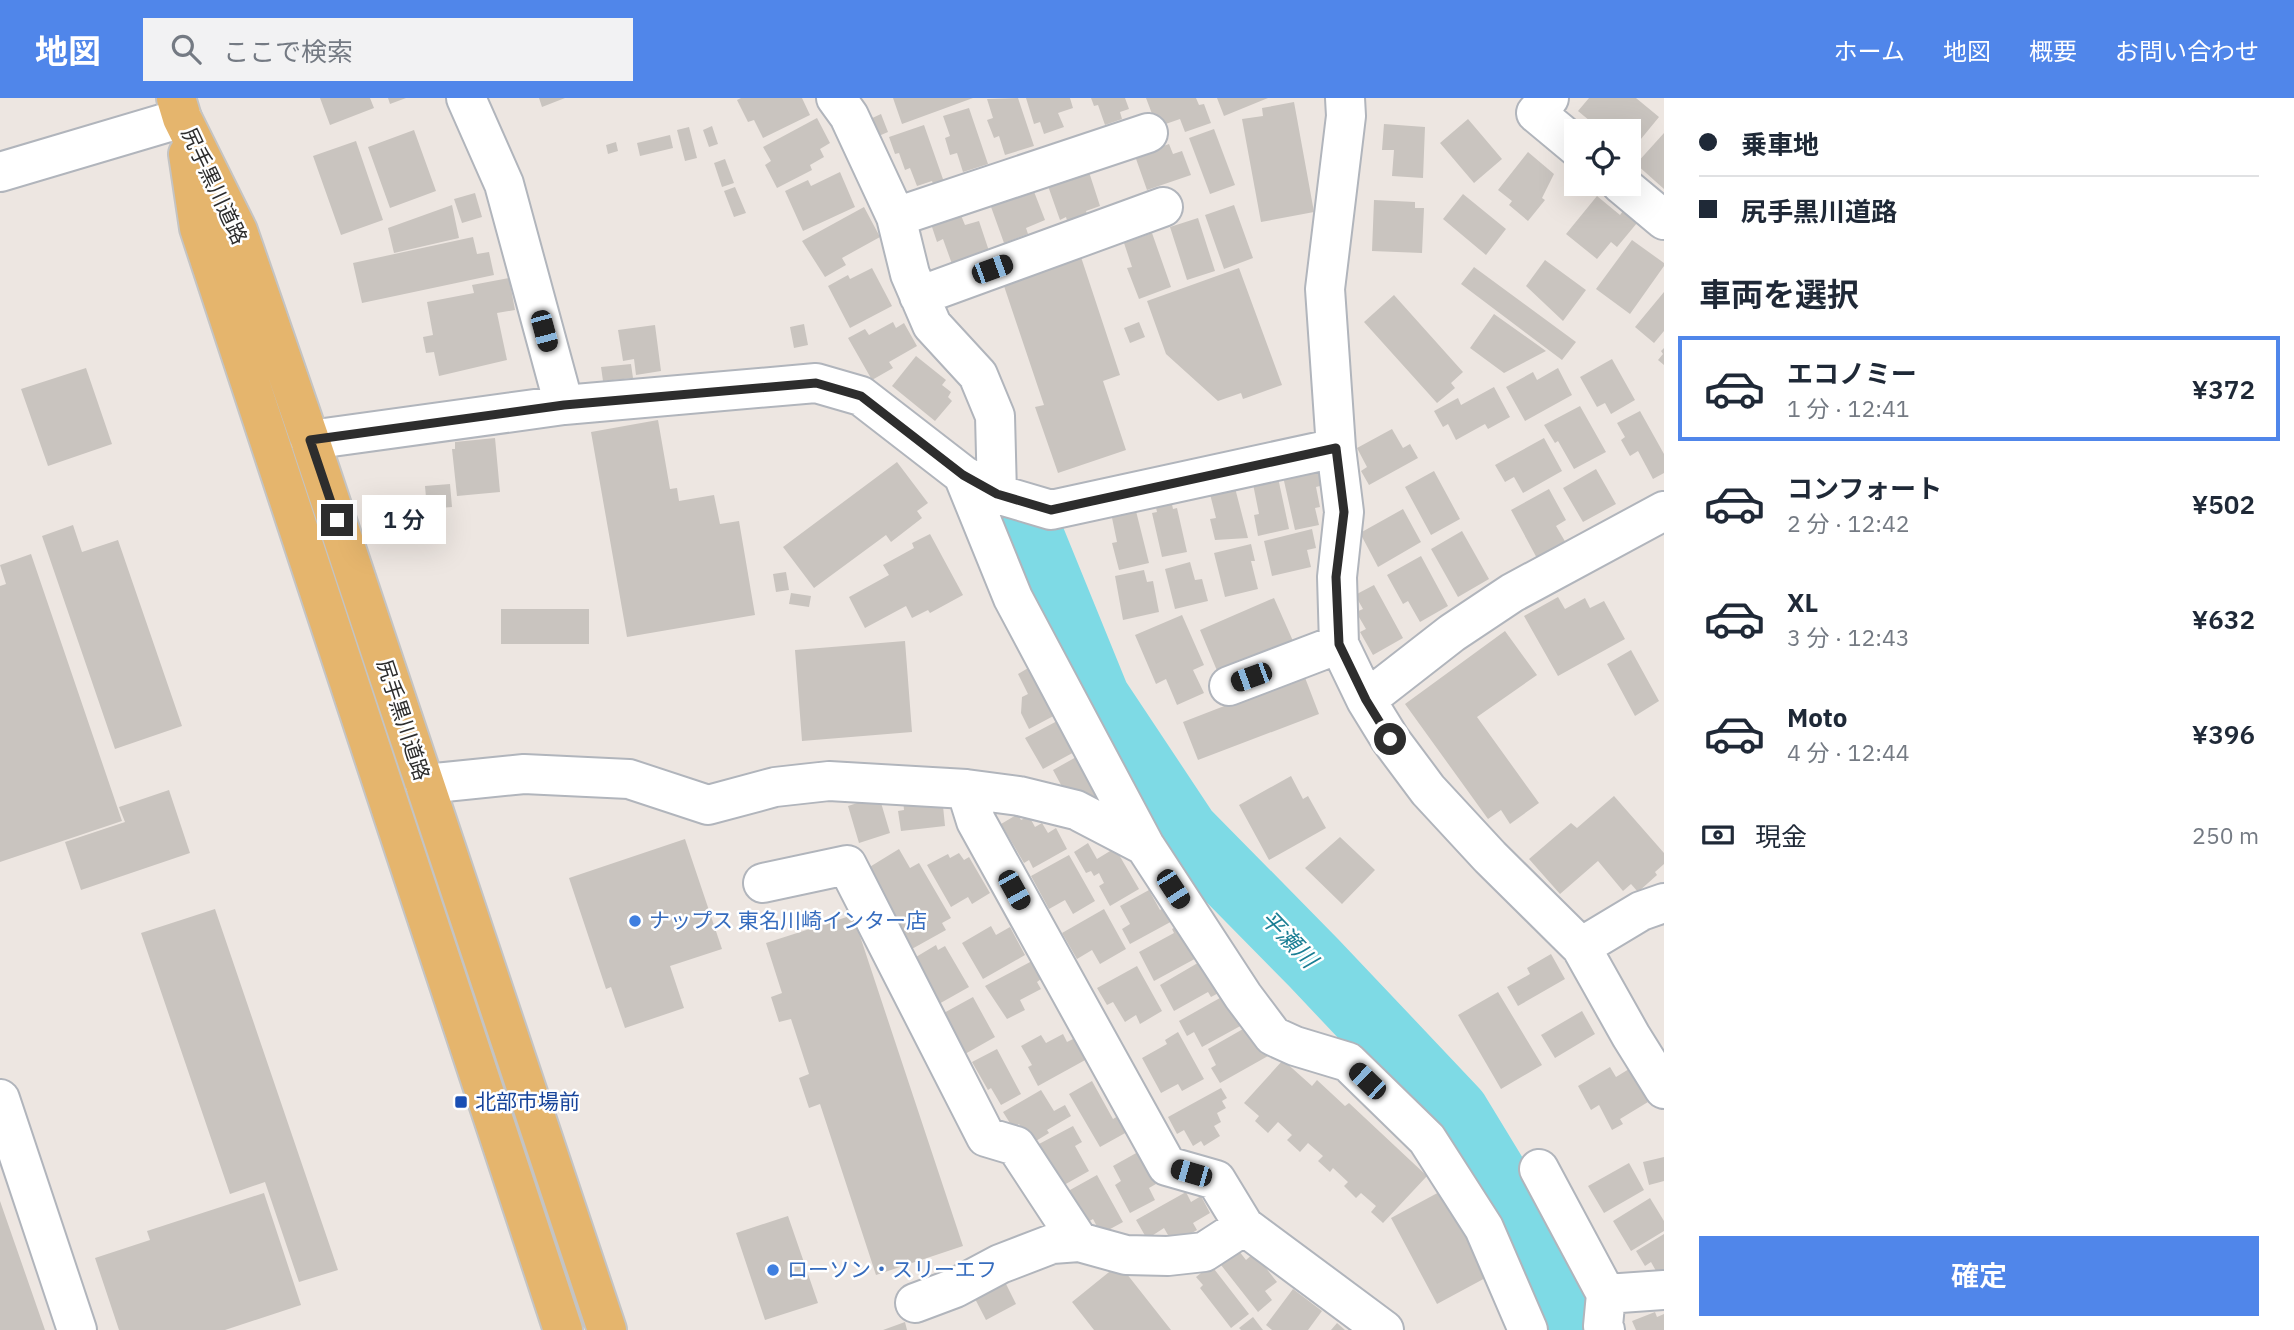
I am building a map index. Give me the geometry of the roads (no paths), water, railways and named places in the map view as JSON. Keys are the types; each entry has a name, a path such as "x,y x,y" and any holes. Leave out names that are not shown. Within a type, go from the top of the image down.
{"main road":[{"name":"尻手黒川道路","path":"179,108 238,232 607,1330"},
{"name":"尻手黒川道路","path":"179,108 199,228 563,1330"}],"street":[{"path":"467,98 504,184 564,405"},
{"path":"836,98 849,116 896,217 910,274 932,325 978,375 995,416 997,494"},
{"path":"1345,98 1346,116 1325,289 1336,448 1344,512 1336,577 1339,644 1366,700 1390,739 1428,790 1490,857 1581,947 1664,1089"},
{"path":"1549,98 1536,113 1564,136"},
{"path":"0,172 179,108"},
{"path":"896,217 1148,133"},
{"path":"1635,196 1664,220"},
{"path":"919,296 1163,207"},
{"path":"310,440 564,405 816,383 861,396 963,475 997,494 1051,510 1336,448"},
{"path":"963,475 1013,598 1145,846 1243,996 1273,1036 1348,1062 1427,1139 1484,1228 1528,1330"},
{"path":"1366,700 1452,633 1511,593 1664,511"},
{"path":"1228,685 1339,644"},
{"path":"425,784 524,774 629,779 708,805 775,787 829,781 966,789 1019,796 1076,810 1145,846"},
{"path":"966,789 976,821 1167,1166 1216,1180 1244,1226 1384,1330"},
{"path":"763,883 847,866 986,1137 1016,1146 1079,1242"},
{"path":"1581,947 1641,911 1664,903"},
{"path":"0,1099 77,1330"},
{"path":"1539,1169 1602,1320 1664,1290"},
{"path":"915,1303 955,1288 1000,1264 1052,1244 1079,1242 1126,1255 1180,1255 1204,1252 1244,1226"}],"waterway":[{"name":"平瀬川","path":"1028,531 1096,698 1185,832 1455,1112 1558,1281 1579,1330"}],"place":[{"name":"ナップス 東名川崎インター店","path":"635,921"},
{"name":"北部市場前","path":"461,1102"},
{"name":"ローソン・スリーエフ","path":"773,1270"}]}
